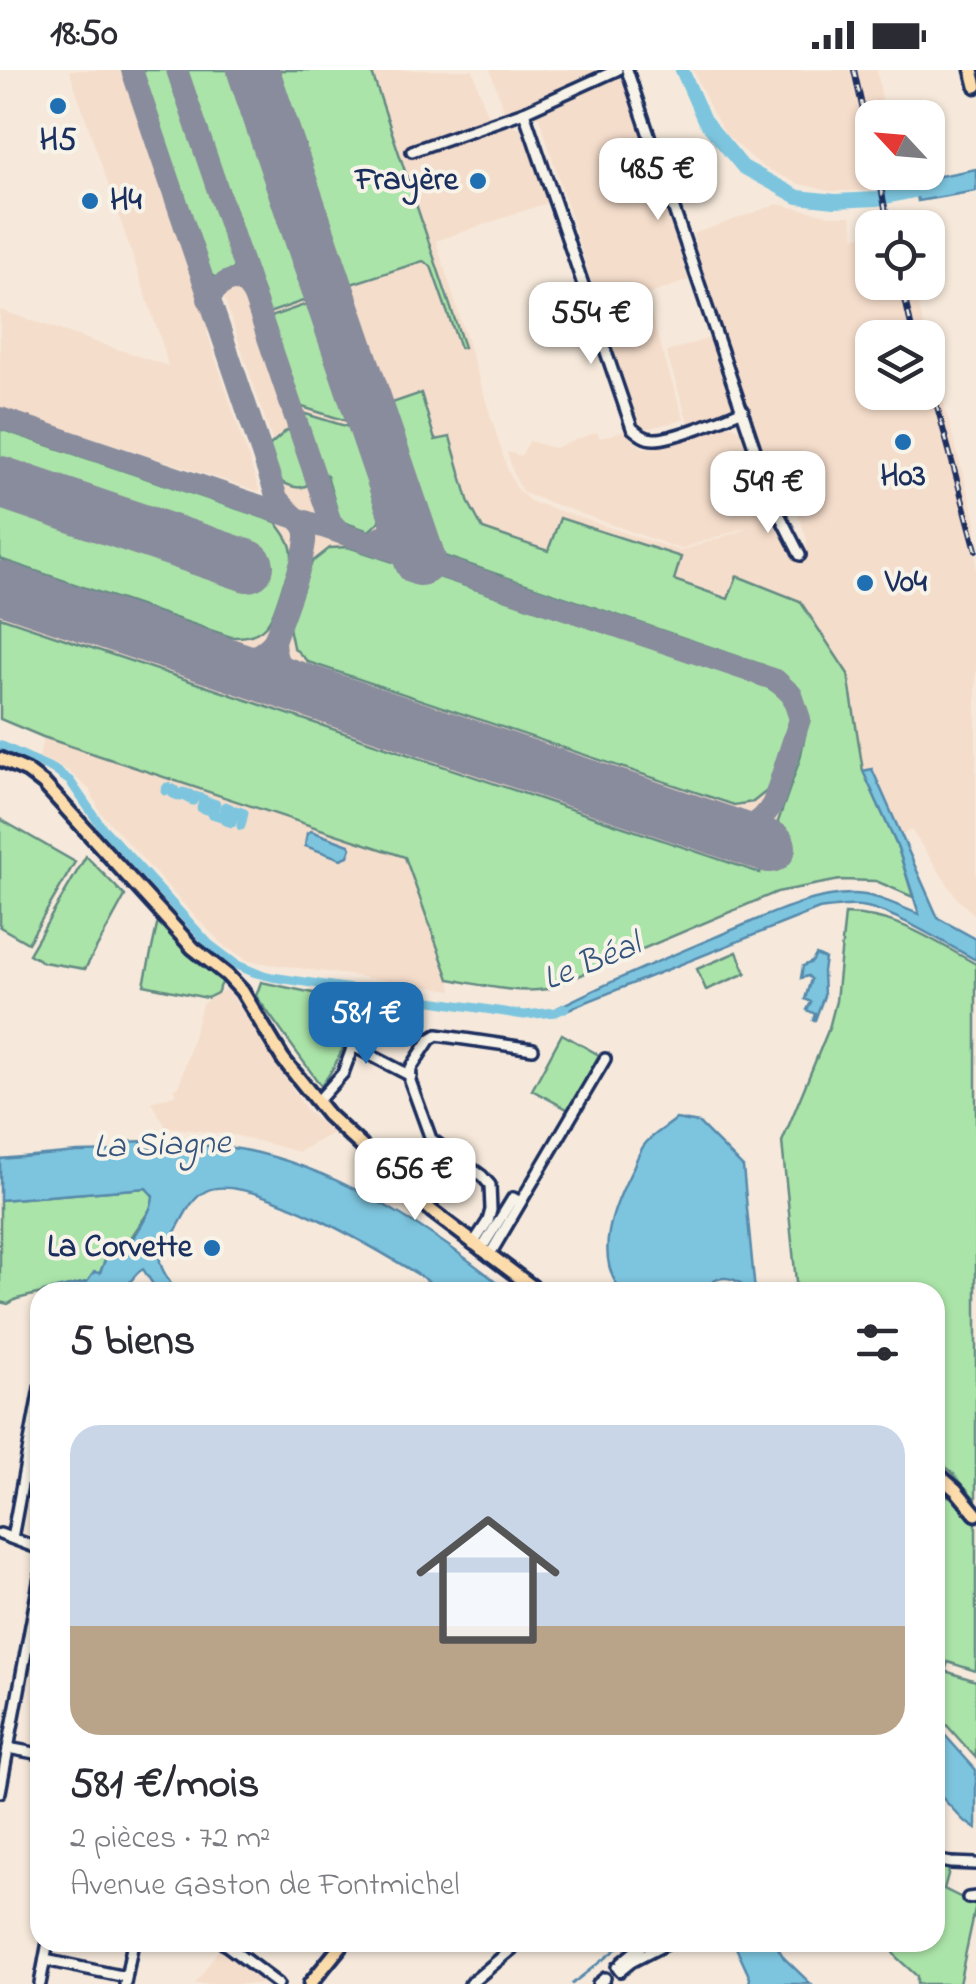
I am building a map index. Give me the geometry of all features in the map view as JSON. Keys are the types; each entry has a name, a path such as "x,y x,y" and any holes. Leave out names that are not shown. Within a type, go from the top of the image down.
{"main road":[{"path":"972,70 976,86"},
{"path":"0,759 44,784 186,940 242,991 283,1059 339,1126 433,1212 526,1282"},
{"path":"945,1481 976,1514"},
{"path":"945,1488 956,1490"},
{"path":"310,1984 336,1952"}],"street":[{"path":"412,150 524,112 617,70"},
{"path":"627,70 772,500 800,555"},
{"path":"524,112 632,428 641,436 655,439 743,410"},
{"path":"317,1102 342,1073 362,1006"},
{"path":"481,1250 491,1210 490,1185 428,1136 410,1081 412,1068 430,1039 438,1036 533,1049"},
{"path":"353,1046 410,1076"},
{"path":"481,1250 514,1198 520,1202 605,1060"},
{"path":"12,1538 30,1442"},
{"path":"0,1534 30,1545"},
{"path":"0,1792 30,1630"},
{"path":"8,1748 30,1752"},
{"path":"945,1862 976,1864"},
{"path":"40,1984 46,1952"},
{"path":"45,1960 126,1980 131,1952"},
{"path":"235,1952 278,1984"},
{"path":"470,1984 508,1952"},
{"path":"634,1952 617,1967 620,1971 650,1952"}],"shaded area":[{"path":"69,70 132,70 221,327 207,332 260,492 0,407 0,310 168,366"},
{"path":"147,70 473,70 492,130 510,125 525,129 547,203 436,241 507,468 517,489 530,501 680,551 744,528 680,549 523,493 507,452 521,456 529,441 554,448 597,432 600,438 623,431 644,448 656,447 721,424 735,427 741,431 763,498 745,504 745,508 752,512 765,507 774,529 783,529 797,557 806,551 807,540 797,512 785,514 745,408 689,425 666,352 724,336 692,243 693,234 778,204 851,216 855,300 918,300 922,320 855,320 855,410 945,407 976,522 976,916 959,901 911,830 901,834 871,769 913,897 876,881 840,880 777,892 548,989 533,991 450,979 452,990 249,961 225,947 100,812 90,790 68,771 39,757 43,737 0,719 0,428 285,523 284,476"},
{"path":"490,70 629,70 622,79 689,280 645,296 684,420 641,430 539,117 505,113"},
{"path":"693,70 877,70 882,100 855,100 855,190 870,190 829,191 799,184 763,167 726,135"},
{"path":"227,988 308,1112 333,1133 299,1152 238,1136 166,1127 151,1102 177,1094 173,1089 179,1087 202,1004"},
{"path":"217,1952 229,1952 271,1984 195,1984"}],"green space":[{"path":"139,70 171,70 235,261 233,270 225,275 215,277 208,273"},
{"path":"183,70 231,70 309,299 266,314"},
{"path":"272,70 371,70 464,347 460,348 431,266 423,261 345,286"},
{"path":"310,303 350,422 299,406 267,318"},
{"path":"421,393 435,440 450,437 469,503 483,529 548,551 560,518 681,557 674,580 728,599 737,576 800,601 848,674 863,771 898,848 913,897 876,881 840,880 777,892 548,989 511,990 449,979 405,857 43,737 0,719 0,617 760,873 800,759 809,717 797,686 763,665 444,556 429,530 388,409 392,403"},
{"path":"299,412 352,428 380,510 379,521 369,531 340,521 327,475 319,471"},
{"path":"0,429 276,522 289,543 292,558 267,624 253,634 231,637 0,559"},
{"path":"287,430 294,432 311,482 303,487 279,481 268,450"},
{"path":"348,547 766,686 783,698 792,722 768,790 753,802 734,805 308,662 293,647 289,627 312,562 330,548"},
{"path":"0,819 75,862 28,943 0,927"},
{"path":"86,856 125,896 85,969 43,962 29,954"},
{"path":"845,914 897,923 976,964 976,1500 945,1466 945,1282 796,1282 782,1142 829,1028 836,1001"},
{"path":"158,921 196,961 223,981 217,993 207,998 144,985"},
{"path":"737,952 746,973 706,990 697,969"},
{"path":"261,982 356,1002 343,1046 321,1086 256,996"},
{"path":"562,1034 599,1055 569,1110 532,1090"},
{"path":"146,1188 153,1195 153,1205 124,1248 107,1255 100,1273 87,1282 30,1282 30,1296 8,1304 0,1302 0,1200"},
{"path":"945,1495 957,1498 976,1522 976,1671 948,1662 945,1671"},
{"path":"945,1671 976,1681 976,1758 945,1723"},
{"path":"945,1890 976,1905 959,1984 917,1984 917,1976 893,1952 945,1952"}],"water":[{"path":"976,169 976,191 918,201 916,190 945,190 945,175"},
{"path":"872,769 938,918 976,939 976,960 879,911 861,906 831,907 556,1012 557,1008 641,968 804,902 862,895 919,914 898,848 863,771"},
{"path":"311,831 349,845 348,856 341,859 305,846"},
{"path":"816,955 825,959 824,996 813,1020 815,1014 807,1010 811,1002 805,999 811,979 801,978 803,966"},
{"path":"676,1119 699,1123 743,1167 754,1282 722,1278 713,1282 616,1282 609,1264 609,1232 618,1201 643,1147"},
{"path":"144,1141 146,1149 207,1145 293,1163 333,1179 409,1220 496,1282 429,1282 315,1218 251,1192 225,1188 206,1191 197,1198 161,1251 162,1267 170,1282 151,1282 143,1269 130,1282 87,1282 94,1272 100,1273 107,1255 128,1244 138,1231 153,1196 146,1188 0,1200 0,1159 126,1151 126,1142"},
{"path":"945,1735 976,1770 976,1829 945,1801"},
{"path":"738,1952 780,1952 811,1984 749,1984"}],"waterway":[{"path":"682,70 704,120 743,167 798,197 835,201 877,199 918,190"},
{"name":"Le Béal","path":"0,745 70,781 101,826 209,944 237,965 272,977 524,1015 565,1008"},
{"path":"165,791 167,787 181,797 183,792 190,794 188,799 193,801 195,796 204,799 201,808 207,810 210,802 216,804 212,814 221,817 225,806 230,808 226,821 232,823 236,810 244,813 241,826"},
{"path":"572,1984 612,1952"}],"taxiway":[{"path":"132,70 277,498 301,523 306,536 274,641 251,658 223,662"},
{"path":"177,70 327,511 341,533"},
{"path":"208,299 231,280 243,282 254,296"},
{"path":"0,418 776,680 792,695 800,719 773,803 761,819 747,827 711,827"},
{"path":"369,542 392,528 401,502"},
{"path":"274,641 284,671 309,691"}],"runway":[{"path":"253,70 420,560"},
{"path":"0,482 248,566"},
{"path":"0,587 770,847"}],"railway":[{"path":"854,70 861,100"},
{"path":"882,190 885,210"},
{"path":"905,300 910,320"},
{"path":"938,410 976,550"}],"place":[{"name":"H5","path":"58,106"},
{"name":"Frayère","path":"478,181"},
{"name":"H4","path":"90,201"},
{"name":"H03","path":"903,442"},
{"name":"V04","path":"865,583"},
{"name":"La Corvette","path":"212,1248"}],"water label":[{"name":"La Siagne","path":"162,1146"}]}
